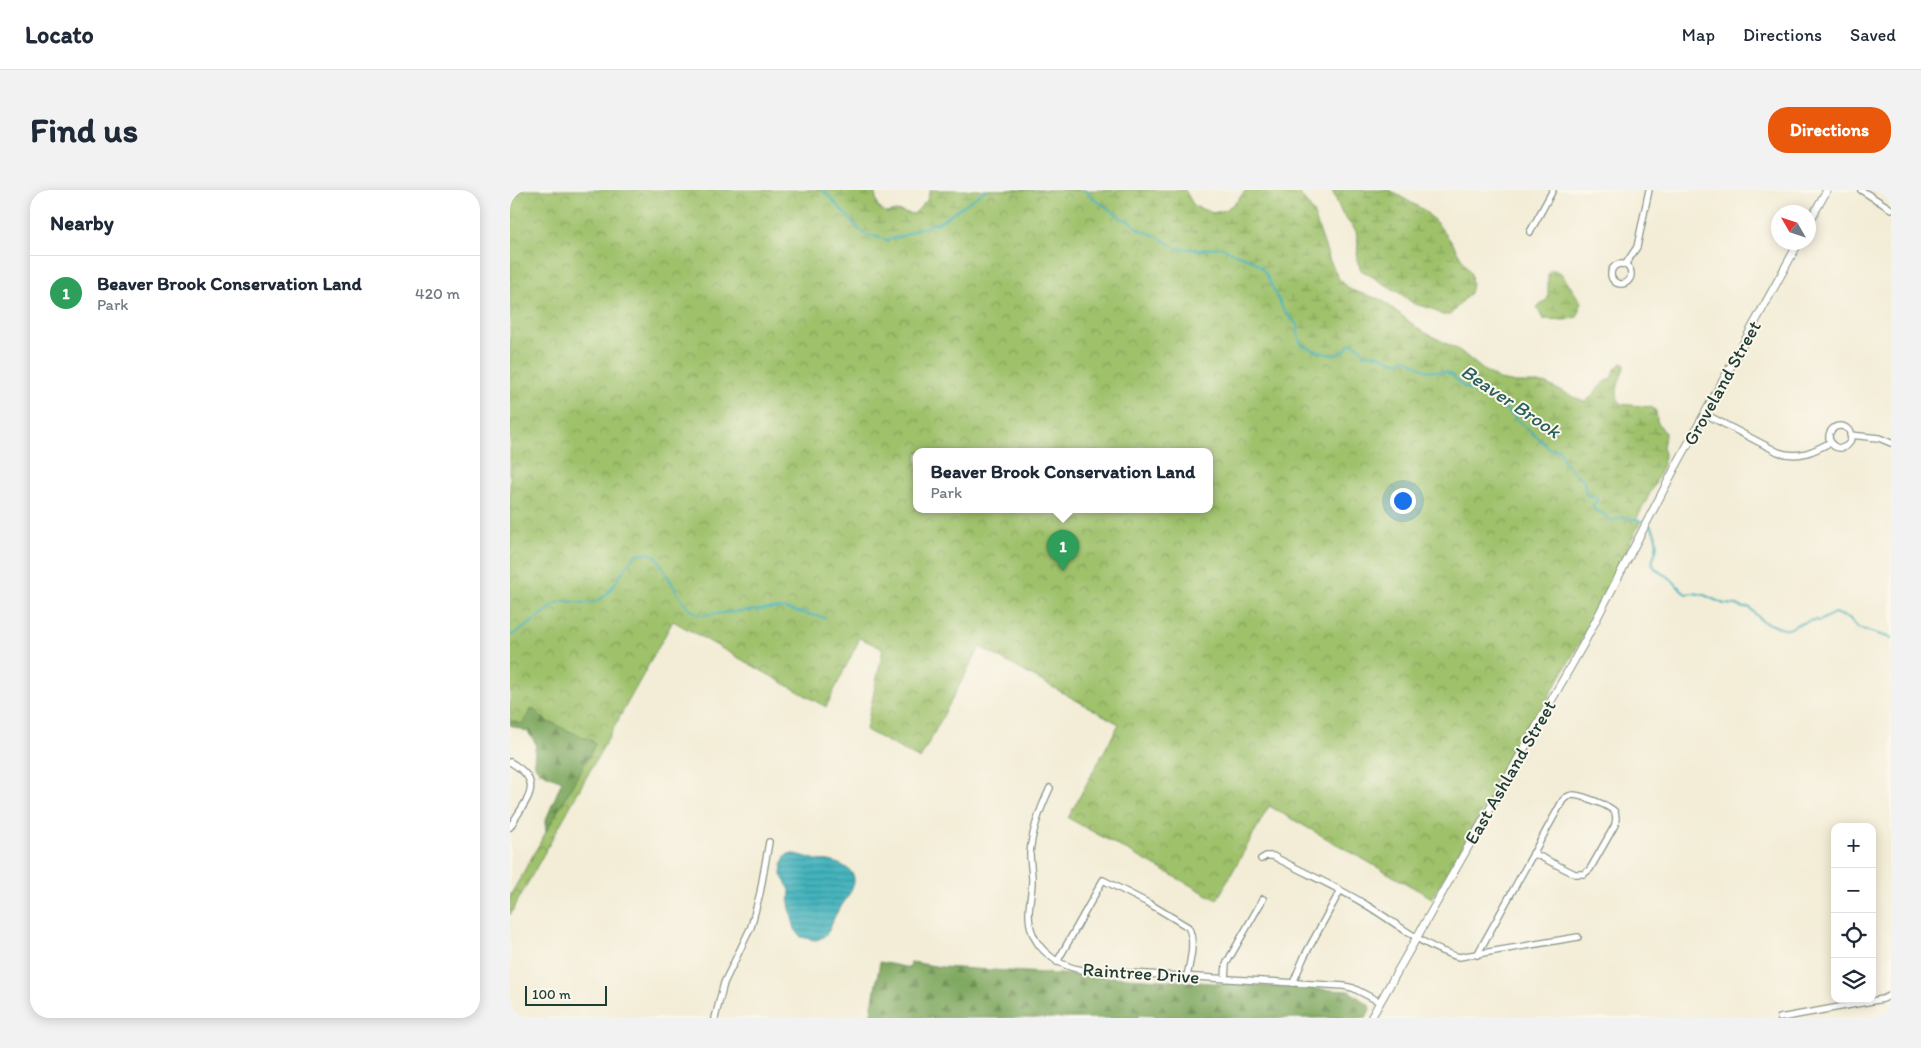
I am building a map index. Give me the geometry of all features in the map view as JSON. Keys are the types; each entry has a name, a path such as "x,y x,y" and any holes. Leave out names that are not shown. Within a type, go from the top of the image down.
{"main road":[{"path":"1816,210 1827,190"},
{"name":"Groveland Street","path":"1646,523 1794,250"},
{"name":"East Ashland Street","path":"1371,1018 1584,643 1646,523"}],"street":[{"path":"1530,232 1554,190"},
{"path":"1625,265 1637,247 1649,190"},
{"path":"1861,190 1891,209"},
{"path":"1705,414 1788,456 1814,451 1831,442"},
{"path":"1838,426 1844,427 1850,435 1850,441 1845,446 1839,448 1831,442 1830,433 1838,426"},
{"path":"1850,435 1879,438 1891,443"},
{"path":"510,762 522,768 531,782 530,793 510,827"},
{"name":"Raintree Drive","path":"1050,788 1038,814 1030,853 1032,879 1029,914 1033,935 1041,947 1057,962 1082,970 1344,986 1354,988 1380,1002"},
{"path":"1477,955 1533,853 1565,797 1578,796 1608,807 1615,812 1614,825 1590,869 1584,874 1575,874 1533,853"},
{"path":"715,1018 724,983 751,928 760,893 769,842"},
{"path":"1261,860 1266,856 1272,856 1367,905 1416,937 1459,958 1578,937"},
{"path":"1057,962 1103,880 1150,904 1188,927 1192,933 1192,945 1187,976"},
{"path":"1293,982 1304,957 1340,891"},
{"path":"1224,978 1226,964 1263,899"},
{"path":"1780,1018 1815,1015 1883,999 1891,995"}],"green space":[{"path":"510,190 823,190 864,234 888,240 940,222 986,190 1085,190 1095,200 1129,221 1138,229 1154,235 1177,248 1199,250 1223,247 1252,260 1266,274 1284,311 1298,326 1298,336 1302,345 1327,354 1334,354 1340,353 1353,343 1361,349 1364,355 1375,354 1395,362 1407,359 1427,371 1446,372 1452,375 1462,386 1501,405 1551,449 1559,449 1566,464 1584,480 1586,495 1597,498 1597,501 1592,505 1597,512 1603,513 1611,520 1625,517 1641,521 1582,639 1432,898 1269,806 1217,900 1068,818 1119,724 980,647 920,759 866,730 883,649 860,638 826,707 673,621 510,915 510,896 595,745 593,741 548,722 532,708 522,724 510,720"},
{"path":"797,190 874,190 878,207 886,213 896,211 914,214 927,200 930,190 1185,190 1194,206 1213,213 1225,210 1236,202 1246,190 1297,190 1313,212 1330,261 1339,279 1351,290 1382,300 1420,330 1459,350 1499,380 1516,383 1544,383 1585,402 1603,384 1611,379 1614,370 1621,363 1625,365 1617,390 1618,400 1621,404 1651,407 1656,411 1657,421 1665,433 1663,447 1664,462 1635,521 1575,547 510,245"},
{"path":"1332,190 1389,190 1424,210 1453,244 1471,274 1472,285 1470,293 1450,315 1442,315 1430,308 1414,304 1361,270 1357,260 1358,242 1356,231 1342,214"},
{"path":"1552,269 1561,273 1581,302 1577,317 1565,320 1543,319 1537,308 1548,298 1548,274"},
{"path":"532,708 548,722 593,741 595,745 546,832 545,822 562,781 546,775 537,769 534,760 536,744 528,732 510,725 510,720 522,723"},
{"path":"880,962 910,968 911,962 941,967 1349,991 1369,1005 1370,1009 1366,1018 1184,1018 1139,1015 1137,1018 870,1018"}],"water":[{"path":"788,854 838,864 850,871 854,878 854,884 836,914 829,931 820,939 815,940 801,937 795,929 789,903 790,890 781,875 782,865"}],"waterway":[{"name":"Beaver Brook","path":"823,190 864,234 888,240 940,222 986,190"},
{"name":"Beaver Brook","path":"1085,190 1095,200 1129,221 1138,229 1154,235 1177,248 1199,250 1223,247 1252,260 1266,274 1284,311 1298,326 1298,336 1302,345 1334,355 1345,351 1348,345 1353,343 1361,349 1364,355 1375,354 1395,362 1407,359 1427,371 1446,372 1452,375 1462,386 1501,405 1551,450 1559,449 1566,464 1584,480 1586,495 1597,498 1597,501 1592,505 1597,512 1603,513 1612,520 1628,518 1644,522"},
{"name":"Beaver Brook","path":"1648,524 1654,532 1657,547 1653,565 1686,594 1704,595 1724,604 1737,605 1743,608 1749,607 1762,621 1783,629 1789,629 1813,620 1820,621 1834,613 1849,618 1858,628 1891,638"},
{"path":"510,636 557,603 562,601 589,603 599,600 638,553 656,556 681,599 691,610 700,615 781,608 825,618"}],"place":[{"name":"Beaver Brook Conservation Land","path":"1063,571"}]}
